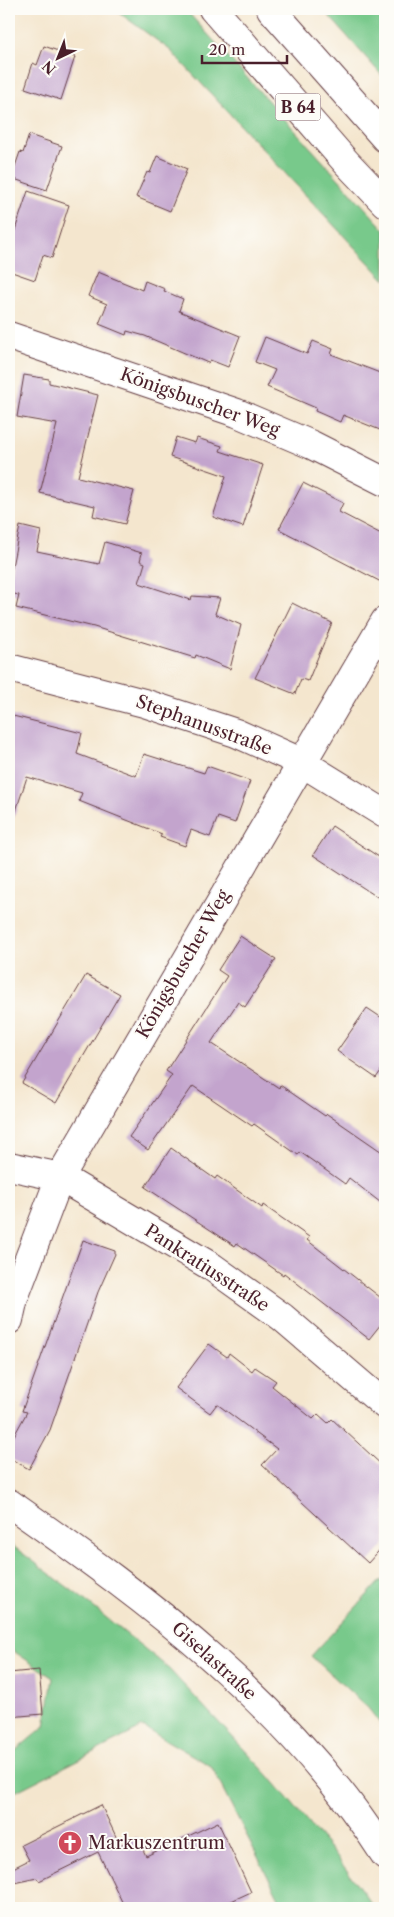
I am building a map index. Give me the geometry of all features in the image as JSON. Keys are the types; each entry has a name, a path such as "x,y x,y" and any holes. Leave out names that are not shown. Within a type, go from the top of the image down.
{"main road":[{"name":"B 64","path":"213,9 346,162 385,203"},
{"name":"B 64","path":"271,9 385,138"},
{"name":"Königsbuscher Weg","path":"9,336 237,413 312,445 385,482"},
{"name":"Königsbuscher Weg","path":"9,1320 14,1298 60,1177 385,621"},
{"name":"Stephanusstraße","path":"9,668 144,703 236,733 301,762 385,814"},
{"name":"Pankratiusstraße","path":"9,1166 60,1177 212,1267 282,1317 385,1405"},
{"name":"Giselastraße","path":"9,1503 91,1560 194,1640 296,1737 366,1826 385,1855"}],"green space":[{"path":"114,9 185,9 385,230 385,280 170,50"},
{"path":"323,9 383,9 385,11 385,79"},
{"path":"9,1543 82,1598 166,1666 268,1775 333,1852 375,1908 284,1908 211,1766 143,1727 9,1795 9,1756 45,1726 53,1678 9,1648"},
{"path":"381,1580 385,1586 385,1730 368,1708 311,1656"}],"building":[{"path":"44,46 75,57 61,100 25,88 33,63 37,65"},
{"path":"29,135 62,146 47,190 11,178 20,152 23,153"},
{"path":"157,156 187,169 170,211 136,197 147,172 150,173"},
{"path":"28,191 69,205 52,258 43,255 35,280 9,271 9,234 13,236"},
{"path":"98,272 142,290 145,281 165,289 164,291 183,299 179,311 240,336 228,367 210,360 208,363 145,336 127,331 126,335 99,324 107,304 88,296"},
{"path":"265,337 307,354 313,341 333,349 331,354 385,375 385,432 343,415 340,422 315,411 316,408 267,387 275,370 255,362"},
{"path":"24,375 49,379 49,383 98,395 78,477 134,491 125,524 93,516 95,506 40,493 57,424 17,417"},
{"path":"176,437 195,443 197,438 222,446 220,451 263,465 243,527 213,517 226,476 170,457"},
{"path":"303,483 343,503 339,512 385,536 385,584 279,529"},
{"path":"20,526 41,531 37,551 99,564 105,542 142,553 140,561 145,563 139,583 191,600 192,596 220,598 215,614 241,625 230,669 196,655 195,658 94,627 16,608 19,595 9,593 9,582"},
{"path":"292,603 332,623 308,681 301,679 295,694 255,678"},
{"path":"9,715 82,733 77,754 136,776 144,754 204,773 207,766 250,781 235,823 218,817 210,837 191,830 185,846 160,837 162,834 79,801 82,793 27,777 13,820 9,819"},
{"path":"332,826 385,861 385,902 313,855"},
{"path":"240,936 276,959 245,1007 238,1002 211,1043 279,1088 280,1085 325,1116 327,1114 385,1154 385,1206 349,1178 345,1184 300,1152 298,1155 254,1124 252,1126 193,1086 148,1150 129,1137 172,1075 166,1071 227,976 218,970"},
{"path":"86,975 120,994 56,1103 22,1083"},
{"path":"367,1008 385,1020 385,1065 376,1078 337,1051"},
{"path":"171,1148 215,1179 217,1176 262,1208 263,1205 309,1237 307,1240 385,1301 385,1319 369,1339 284,1273 283,1275 237,1243 235,1246 145,1187"},
{"path":"83,1240 115,1251 115,1254 98,1292 50,1430 29,1469 9,1458 9,1445 27,1412 22,1411"},
{"path":"209,1344 227,1357 229,1353 252,1371 255,1367 276,1381 272,1386 313,1419 318,1414 328,1423 332,1419 385,1468 385,1544 368,1563 262,1465 277,1449 217,1404 210,1413 176,1388"},
{"path":"39,1670 43,1714 9,1717 9,1673"},
{"path":"101,1805 120,1845 137,1837 146,1856 218,1822 251,1892 216,1908 125,1908 98,1852 39,1881 37,1878 9,1884 9,1870 29,1860 21,1845"}],"place":[{"name":"Markuszentrum","path":"70,1843"}]}
